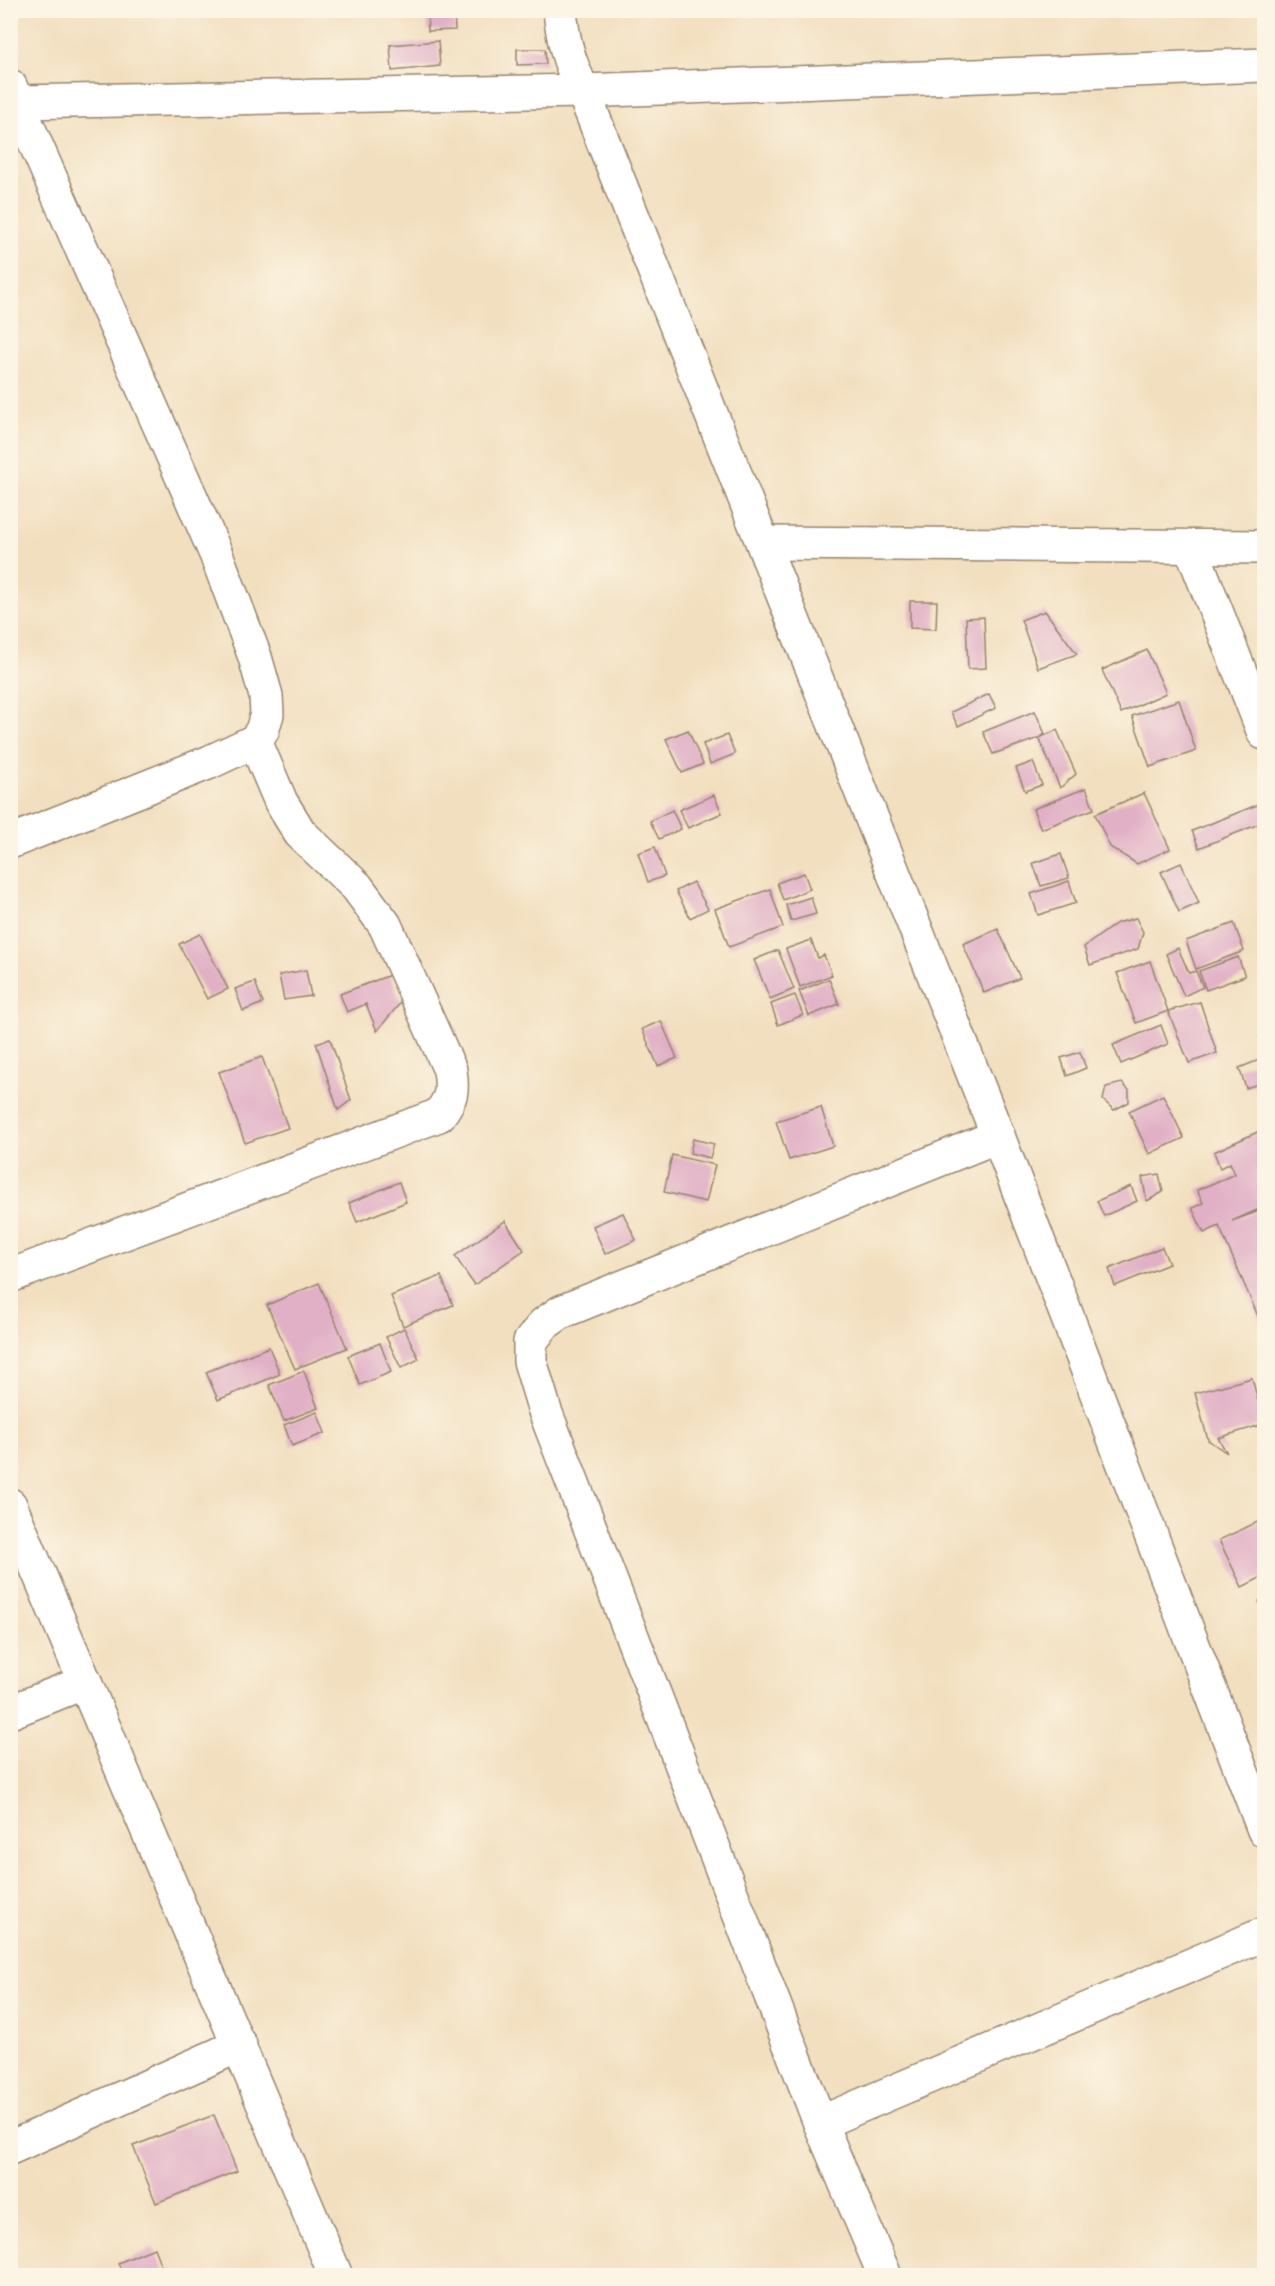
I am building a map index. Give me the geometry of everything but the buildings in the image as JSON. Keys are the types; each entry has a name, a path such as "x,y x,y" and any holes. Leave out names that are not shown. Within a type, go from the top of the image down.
{"street":[{"path":"560,10 569,63 583,90 998,1136 1264,1830"},
{"path":"10,842 210,762 255,741 262,731 267,714 266,696 255,657 216,554 15,94 583,90 1264,65"},
{"path":"763,543 1264,547"},
{"path":"1191,547 1264,733"},
{"path":"10,1276 439,1115 450,1102 452,1086 450,1070 385,925 357,887 300,833 281,802 255,741"},
{"path":"885,2276 820,2123 545,1411 530,1361 530,1342 544,1324 561,1312 998,1136"},
{"path":"10,1505 336,2276"},
{"path":"10,1712 85,1682"},
{"path":"820,2123 1264,1934"},
{"path":"10,2148 240,2045"}]}
